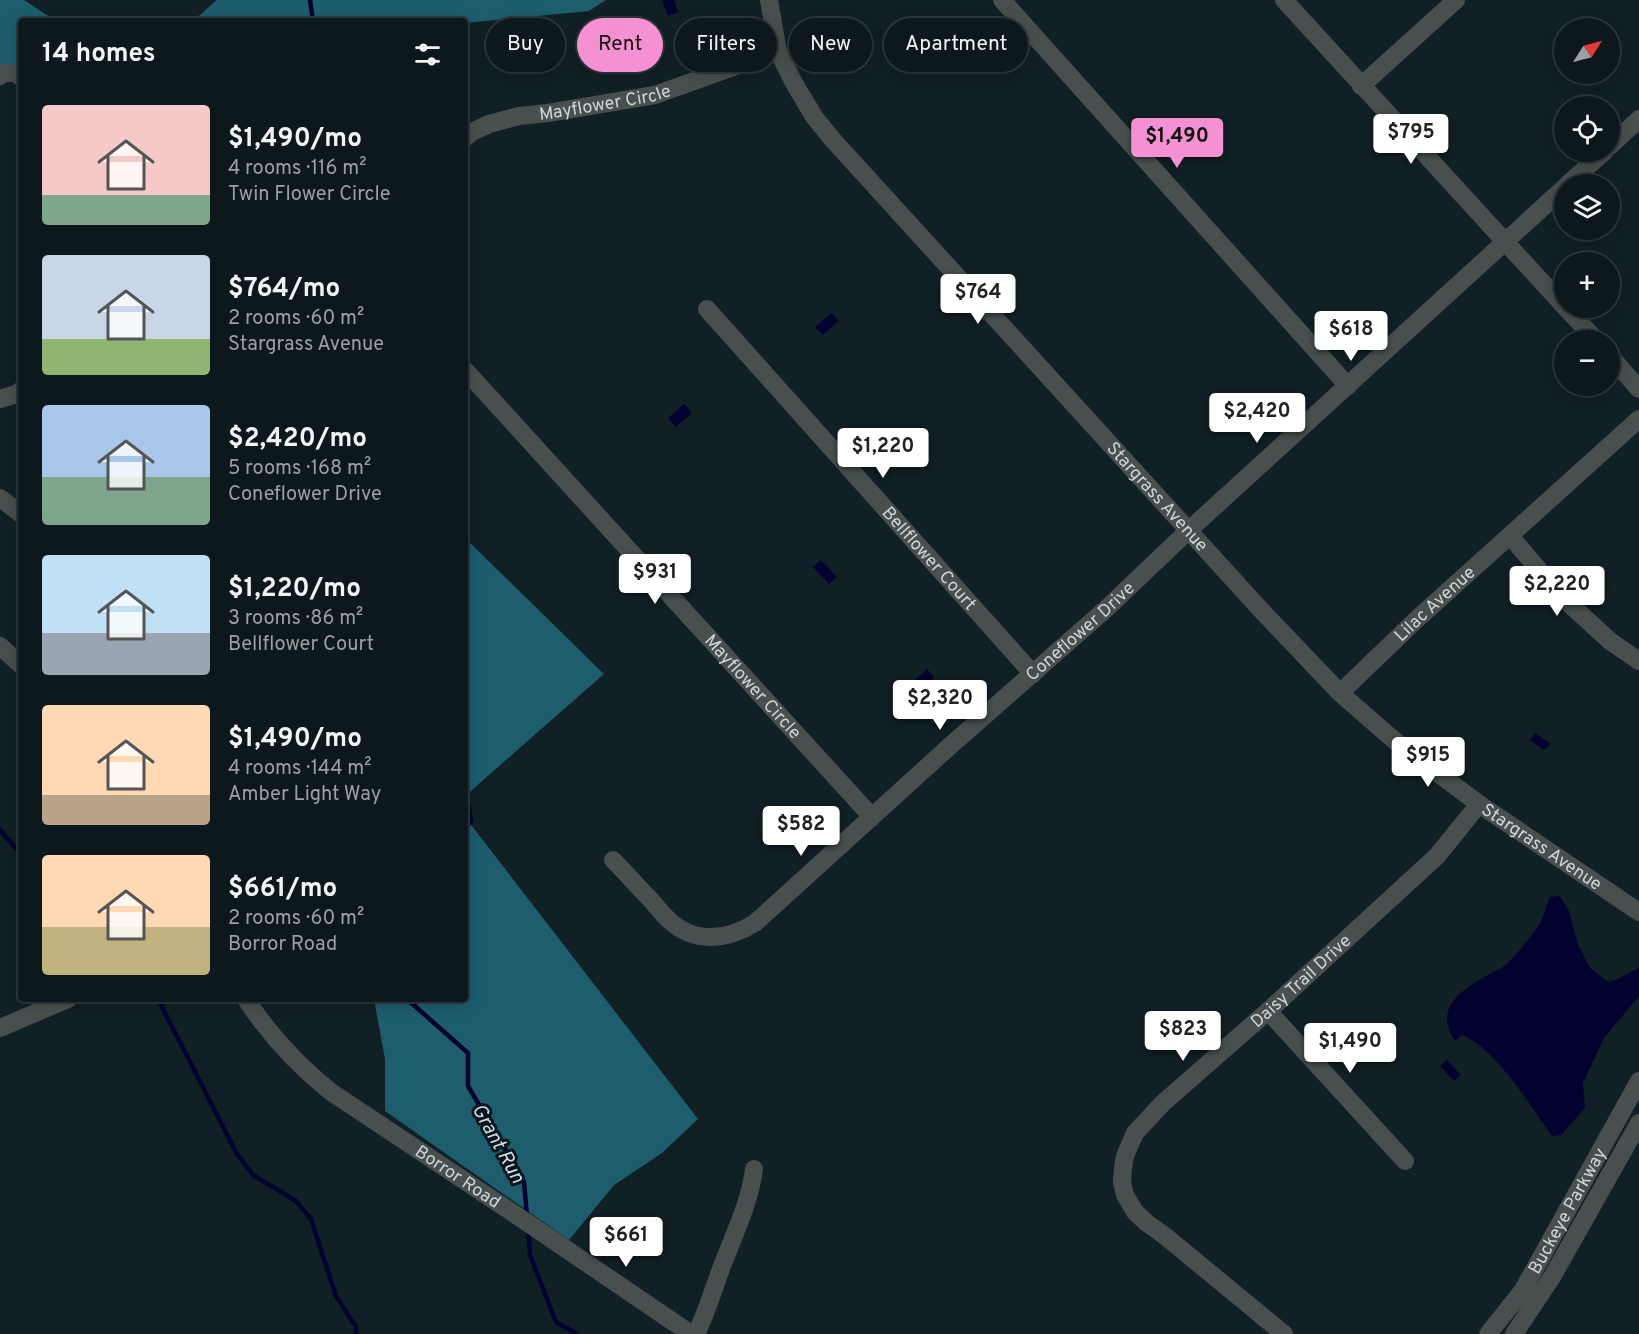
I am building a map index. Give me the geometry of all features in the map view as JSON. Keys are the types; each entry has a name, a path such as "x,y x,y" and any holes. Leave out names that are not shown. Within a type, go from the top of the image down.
{"street":[{"name":"Stargrass Avenue","path":"769,0 778,51 815,118 833,140 1261,610 1340,693 1395,741 1479,804 1639,912"},
{"path":"1002,0 1348,386"},
{"path":"1284,0 1554,295"},
{"path":"1362,86 1456,0"},
{"name":"Mayflower Circle","path":"468,135 489,124 519,116 655,95 778,51"},
{"path":"0,76 3,73 18,75"},
{"path":"1620,137 1639,119"},
{"name":"Coneflower Drive","path":"1579,174 1593,162"},
{"name":"Coneflower Drive","path":"613,860 670,921 682,930 712,938 742,932 755,923 1107,608 1189,530 1554,197"},
{"name":"Bellflower Court","path":"707,309 1033,674"},
{"path":"1575,318 1587,330"},
{"path":"1620,367 1639,389"},
{"name":"Mayflower Circle","path":"468,373 872,817"},
{"name":"Lilac Avenue","path":"1340,693 1416,620 1639,419"},
{"path":"0,498 18,512"},
{"path":"1510,536 1563,598 1610,641 1639,661"},
{"path":"0,646 18,662"},
{"name":"Daisy Trail Drive","path":"1284,1334 1135,1212 1125,1195 1122,1182 1125,1156 1135,1133 1163,1103 1268,1011 1437,856 1479,804"},
{"path":"0,1028 61,1002"},
{"name":"Borror Road","path":"248,1002 280,1046 306,1072 331,1092 519,1216 691,1334"},
{"path":"1268,1011 1405,1161"},
{"name":"Buckeye Parkway","path":"1488,1334 1523,1290 1639,1082"},
{"name":"Buckeye Parkway","path":"1514,1334 1552,1278 1639,1123"},
{"path":"696,1334 707,1311 736,1232 751,1188 754,1169"}],"shaded area":[{"path":"0,0 24,0 51,18 18,18 18,73 0,67"},
{"path":"217,0 606,0 589,11 517,18 486,18 486,21 468,23 468,18 196,18"},
{"path":"662,0 674,0 678,12 668,16"},
{"path":"832,313 839,321 823,335 815,327"},
{"path":"684,404 692,413 676,427 668,418"},
{"path":"468,541 604,674 468,793"},
{"path":"821,560 837,577 829,584 813,567"},
{"path":"927,669 934,677 930,682 941,694 934,701 915,680"},
{"path":"1535,733 1551,744 1544,750 1530,740"},
{"path":"468,821 698,1119 662,1153 614,1185 569,1240 385,1111 385,1059 375,1002 468,1002"},
{"path":"1560,896 1569,911 1578,945 1590,968 1608,982 1639,968 1639,996 1604,1038 1583,1083 1585,1108 1561,1135 1552,1136 1512,1079 1487,1052 1462,1035 1455,1041 1447,1019 1453,1001 1468,987 1508,963 1540,923 1550,897"},
{"path":"1447,1060 1461,1075 1454,1081 1440,1066"}],"waterway":[{"name":"Grant Run","path":"310,0 313,18"},
{"name":"Grant Run","path":"468,802 471,821 468,825"},
{"path":"0,830 18,851"},
{"path":"160,1002 237,1154 253,1175 296,1201 311,1219 336,1296 356,1327 356,1334"},
{"name":"Grant Run","path":"410,1002 468,1053 468,1086 524,1182 527,1217"},
{"name":"Grant Run","path":"528,1228 530,1255 556,1322 577,1334"}]}
